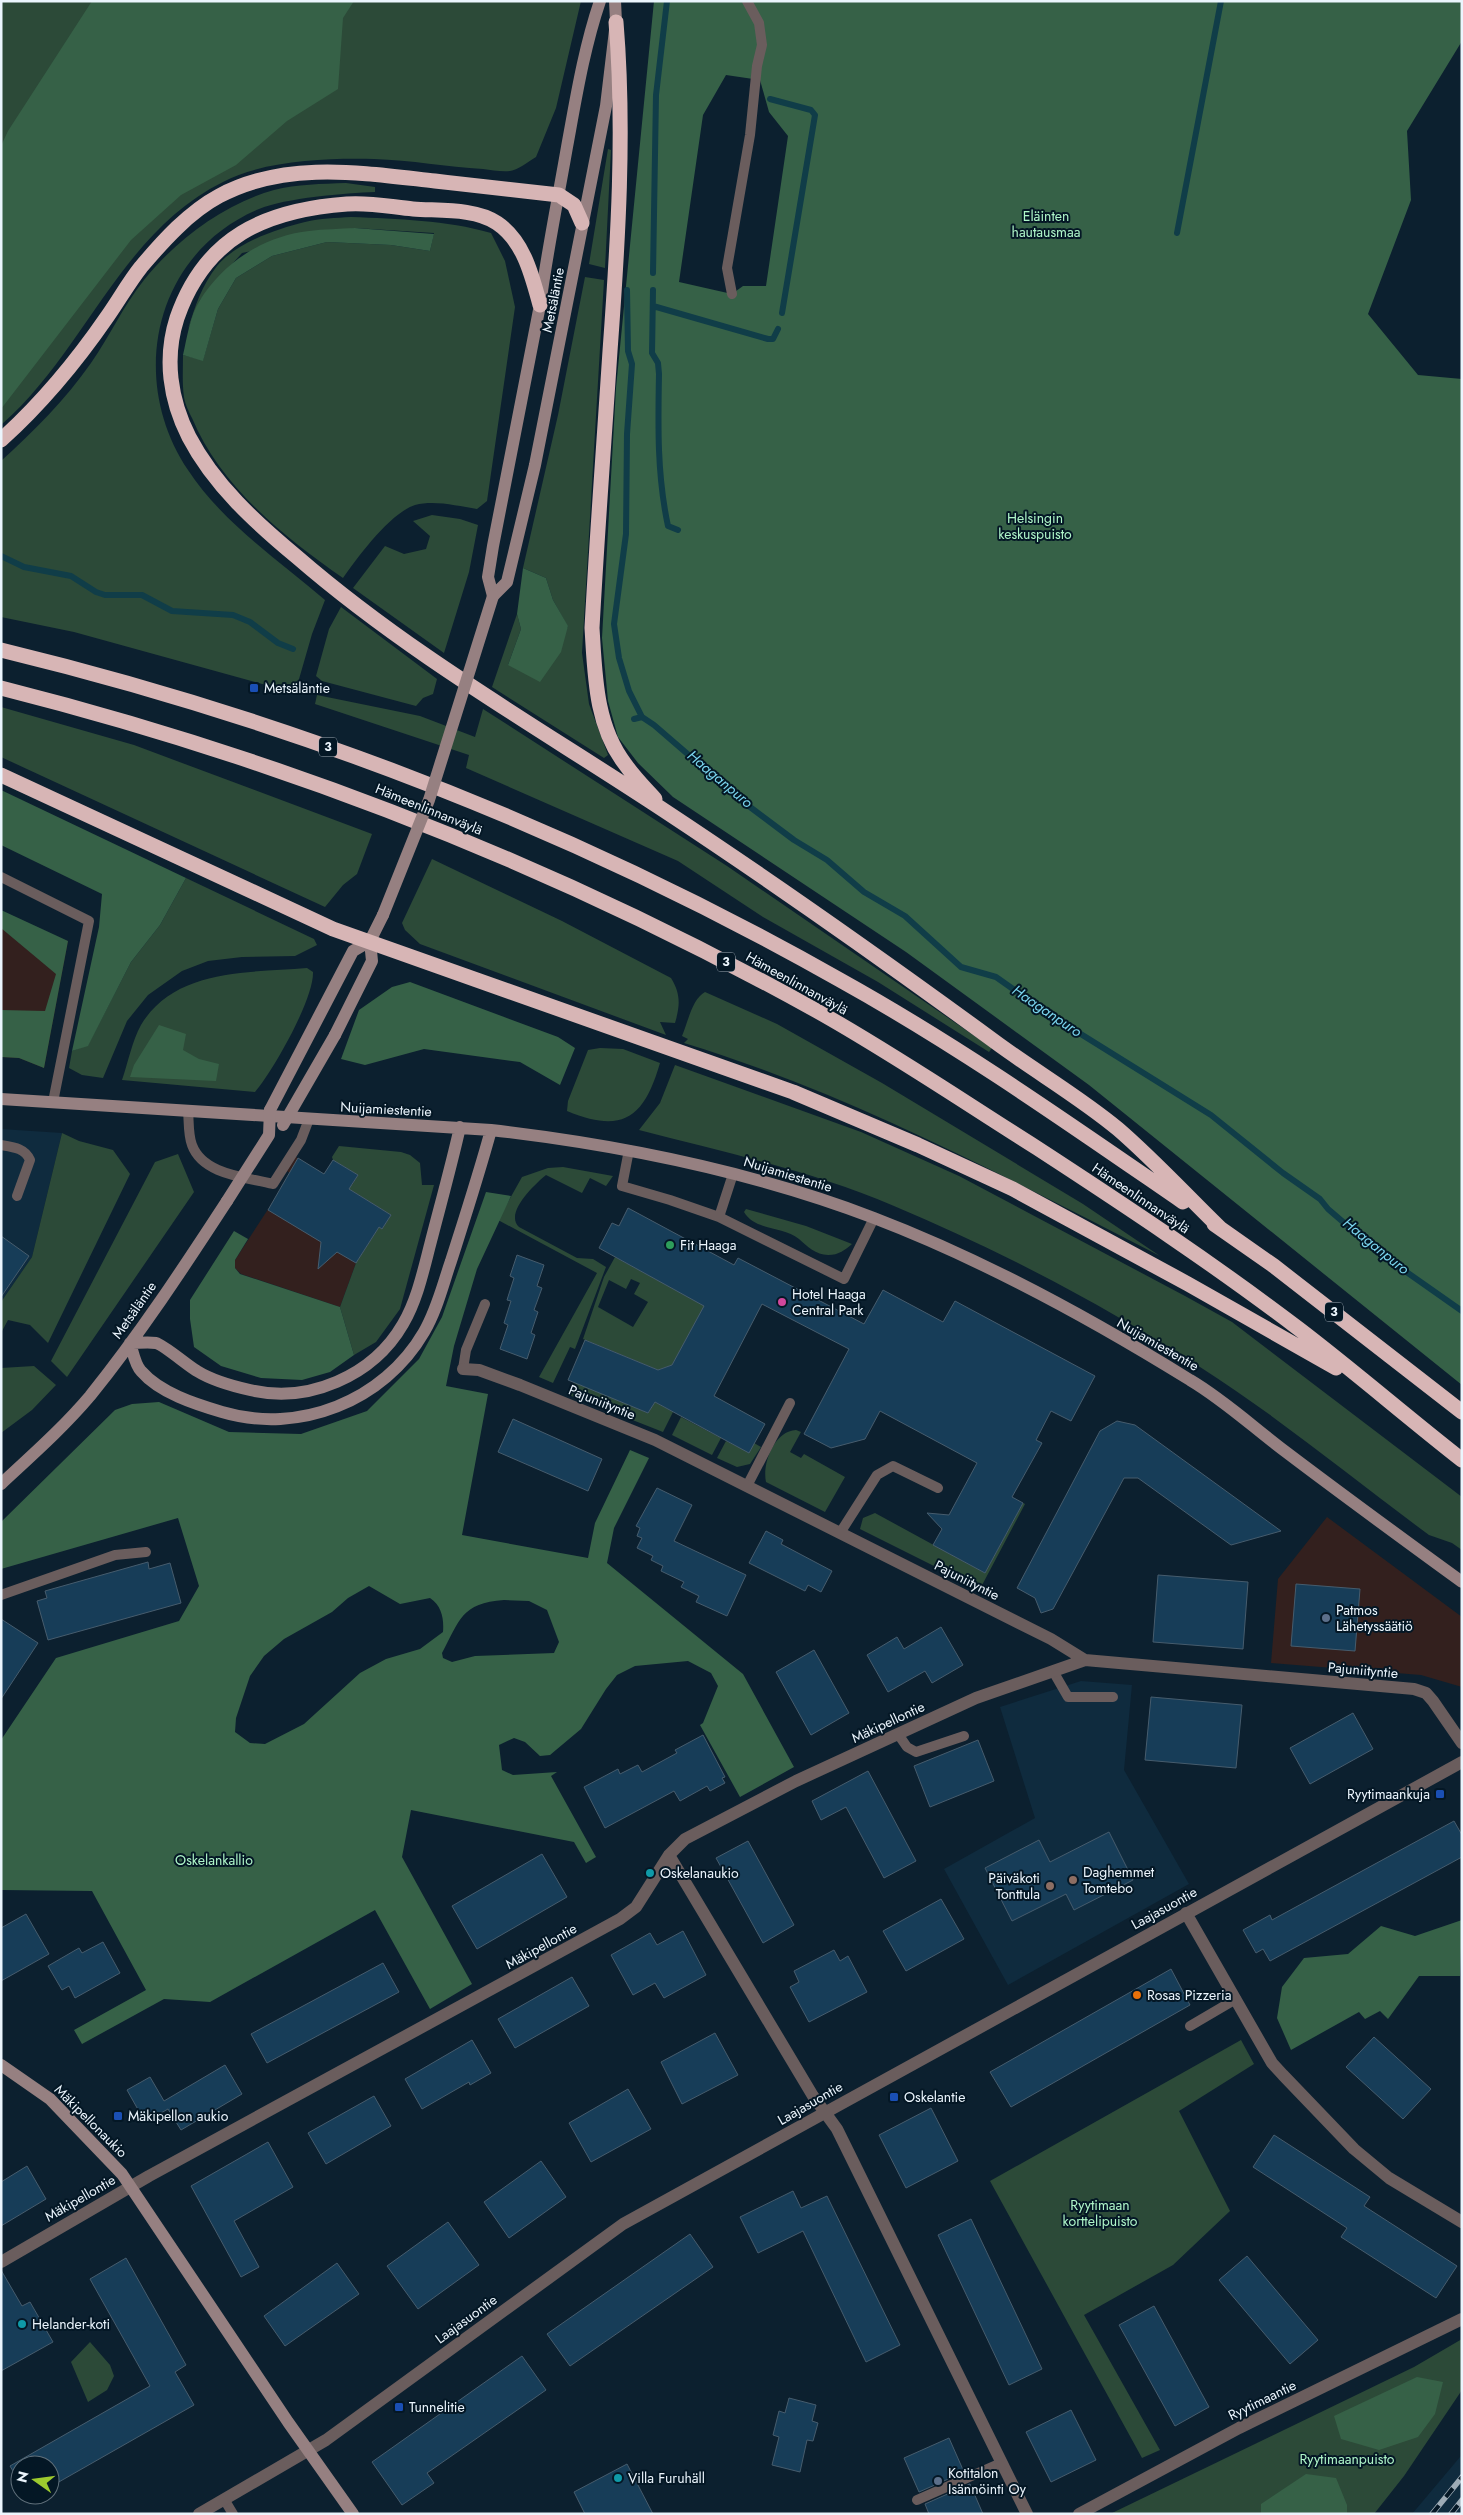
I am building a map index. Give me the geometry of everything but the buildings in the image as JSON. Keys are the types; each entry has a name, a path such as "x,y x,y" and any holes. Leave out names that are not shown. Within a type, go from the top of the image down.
{"highway":[{"path":"616,22 621,80 620,148 615,274 592,628 595,683 602,720 624,763 666,812"},
{"path":"1,440 33,411 68,370 140,268 164,241 190,217 219,196 263,178 331,171 559,195 574,205 582,223"},
{"path":"540,305 529,266 519,246 494,220 473,214 350,204 306,210 269,219 231,238 203,265 185,296 172,332 168,365 175,405 190,439 218,481 262,527 339,594 494,702 666,812 896,969 1116,1128 1221,1228"},
{"name":"Hämeenlinnanväylä","path":"1,650 137,686 242,717 304,738 538,828 643,877 842,980 1068,1122 1221,1228 1394,1357 1462,1412"},
{"name":"Hämeenlinnanväylä","path":"1,688 211,747 363,800 526,866 711,954 837,1023 949,1092 1132,1210 1300,1330 1462,1460"},
{"path":"1,775 333,929 794,1092 918,1145 1013,1189 1188,1284 1373,1389"}],"main road":[{"name":"Metsäläntie","path":"493,596 488,577 540,305 578,90 600,1"},
{"name":"Metsäläntie","path":"1,1484 52,1436 89,1397 130,1343 227,1201 269,1135 283,1125 335,1035 372,961 370,941 429,800 493,596 508,582 557,357 606,106 616,22 615,1"},
{"name":"Metsäläntie","path":"269,1135 270,1110 312,1034 353,951 370,941"},
{"name":"Nuijamiestentie","path":"1,1099 491,1130 568,1139 629,1150 789,1188 874,1218 944,1247 1058,1303 1192,1381 1462,1582"},
{"path":"460,1128 412,1309 397,1334 385,1349 361,1368 320,1389 289,1394 273,1394 225,1384 199,1372 157,1344 130,1343 140,1370 154,1382 200,1406 231,1415 259,1420 298,1418 331,1410 356,1398 394,1370 410,1353 425,1331 434,1311 474,1191 491,1130"},
{"name":"Mäkipellonaukio","path":"1,2065 50,2099 131,2186"},
{"path":"131,2186 353,2514"}],"street":[{"name":"Pajuniityntie","path":"463,1369 486,1373 602,1417 655,1440 1051,1639 1085,1660 1414,1689 1426,1693 1462,1743"},
{"name":"Mäkipellontie","path":"1,2262 131,2186 620,1919 636,1907 669,1855 685,1839 796,1781 976,1698 1085,1660"},
{"name":"Laajasuontie","path":"199,2514 309,2450 623,2224 823,2112 1462,1762"},
{"path":"669,1855 823,2112 837,2129 1027,2514"},
{"path":"1186,1913 1272,2063 1354,2149 1389,2178 1462,2222"},
{"name":"Ryytimaantie","path":"1079,2514 1239,2428 1462,2319"}],"lane":[{"path":"732,294 727,268 750,135 757,66 762,44 759,23 747,1"},
{"path":"1,877 89,921 53,1102"},
{"path":"188,1110 191,1144 199,1158 209,1166 222,1171 277,1186 301,1140 309,1119"},
{"path":"1,1145 15,1147 27,1153 30,1160 17,1196"},
{"path":"629,1150 622,1186 719,1217 844,1279 874,1218"},
{"path":"719,1217 733,1174"},
{"path":"463,1369 466,1350 485,1304"},
{"path":"747,1486 790,1403"},
{"path":"840,1533 877,1474 884,1470 893,1466 938,1488"},
{"path":"1,1595 116,1555 146,1552"},
{"path":"1053,1670 1068,1698 1113,1697"},
{"path":"898,1734 907,1747 916,1752 964,1736"},
{"path":"1190,2026 1236,2000"},
{"path":"917,2500 1002,2463"},
{"path":"224,2500 233,2514"}],"shaded area":[{"path":"1,924 68,941 44,1068 19,1058 1,1057"},
{"path":"1,1129 62,1133 32,1257 1,1302"},
{"path":"296,1157 327,1176 327,1170 333,1160 358,1175 391,1215 382,1229 378,1228 356,1263 340,1307 241,1274 235,1268 235,1260 291,1174 287,1171"},
{"path":"1327,1517 1462,1617 1462,1687 1421,1675 1271,1663 1278,1579"},
{"path":"1081,1681 1132,1685 1124,1770 1189,1884 1008,1985 944,1869 1035,1818 1000,1707"},
{"path":"1462,2455 1462,2514 1412,2514 1460,2457"}],"green space":[{"path":"1,1 581,1 556,108 536,157 516,169 507,171 388,160 317,160 258,169 223,182 187,204 157,231 105,295 57,363 30,396 1,425"},
{"path":"92,1 354,1 343,18 338,89 287,121 236,165 181,195 131,240 1,409 1,146 8,131"},
{"name":"Helsingin keskuspuisto","path":"654,1 1462,1 1462,41 1407,131 1411,200 1368,314 1418,375 1462,379 1462,1385 1089,1085 906,952 673,797 638,763 618,737 608,701 602,638 616,388","holes":["726,75 760,80 769,112 788,136 766,286 743,286 732,294 679,282 703,115"]},
{"path":"608,149 611,150 605,268 589,264"},
{"path":"346,183 375,187 375,192 316,197 270,205 223,229 195,256 174,287 161,322 156,359 159,397 169,434 188,470 217,507 252,540 325,600 312,634 295,693 74,632 1,617 1,461 49,415 71,389 98,353 144,280 186,238 202,225 237,204 255,196 283,188"},
{"path":"351,217 457,225 491,233 505,261 515,307 487,501 477,509 430,503 415,505 405,510 385,526 343,578 277,527 256,508 219,466 204,443 185,402 183,355 203,360 218,309 236,278 272,256 327,242 391,245 430,251 434,233 355,228 242,253 200,300 188,329 196,304 207,281 217,266 235,250 257,238 294,225 328,218"},
{"path":"355,228 434,234 430,251 391,245 327,242 272,256 236,278 218,309 203,361 183,355 189,327 200,300 210,286 233,263 261,245 292,234 315,230"},
{"path":"585,277 604,280 582,653 589,704 608,755 604,758 492,687 517,614 521,629 508,665 568,627 553,600 546,578 523,568 558,415"},
{"path":"432,515 460,519 478,525 469,572 444,653 353,588 385,546 404,554 426,549 430,536 413,521"},
{"path":"523,568 546,578 553,600 568,626 561,652 540,682 508,665 521,629 517,614"},
{"path":"341,607 437,679 433,694 423,698 416,706 322,681 316,676 329,629"},
{"path":"317,695 420,716 475,737 483,709 727,866 992,1048 989,1052 878,982 763,917 678,861 466,768 469,755 315,704"},
{"path":"1,707 134,745 372,834 357,874 343,885 325,907 1,757"},
{"path":"1,790 186,878 160,925 131,962 88,1046 72,1051 99,927 102,894 1,845"},
{"path":"432,859 562,921 671,978 677,989 679,1000 675,1023 660,1022 666,1035 420,944 405,930 402,923"},
{"path":"186,878 314,939 317,945 295,956 242,957 208,961 182,971 148,995 127,1021 103,1078 82,1075 69,1068 72,1051 88,1045 131,962 160,925"},
{"path":"1,910 68,941 44,1068 19,1058 1,1057 1,1010 45,1011 56,974 1,928"},
{"path":"307,968 313,972 312,984 300,1016 282,1052 255,1092 122,1080 141,1025 156,1006 173,993 193,983 215,977 238,973"},
{"path":"410,982 558,1037 575,1048 560,1085 520,1062 424,1049 365,1065 341,1059 359,1010 392,987"},
{"path":"705,992 777,1024 882,1083 1083,1204 1160,1256 985,1167 867,1112 746,1064 684,1043 688,1039 682,1036 691,1011 697,1000"},
{"path":"159,1025 186,1034 183,1050 199,1059 219,1064 216,1081 130,1077 134,1065"},
{"path":"600,1048 623,1049 660,1063 647,1097 628,1116 617,1120 603,1121 586,1118 567,1111 568,1101 588,1050"},
{"path":"675,1065 861,1132 959,1176 1232,1322 1462,1497 1462,1550 1452,1543 1429,1535 1288,1428 1200,1367 1127,1322 1011,1260 894,1206 832,1182 768,1163 639,1130 660,1103"},
{"path":"62,1133 79,1141 113,1150 130,1174 48,1343 30,1325 8,1320 1,1333 1,1302 32,1257"},
{"path":"339,1146 401,1152 410,1155 420,1163 422,1185 434,1185 400,1309 376,1342 354,1355 340,1307 356,1263 379,1227 382,1229 391,1215 344,1186 352,1185 358,1175 333,1160 332,1157"},
{"path":"178,1154 194,1192 67,1377 51,1361 155,1162"},
{"path":"563,1167 613,1176 606,1186 590,1178 582,1193 546,1175 523,1199 515,1214 515,1221 519,1227 577,1258 593,1259 606,1267 575,1349 570,1347 553,1383 539,1377 597,1273 498,1220 522,1177 548,1168"},
{"name":"Oskelankallio","path":"486,1192 511,1196 477,1269 454,1346 446,1386 488,1394 462,1535 588,1558 595,1523 630,1450 649,1458 614,1528 607,1563 743,1674 794,1767 740,1797 700,1725 703,1723 718,1686 711,1673 688,1661 635,1666 617,1675 581,1729 550,1755 540,1756 525,1742 514,1738 499,1745 502,1770 513,1775 557,1772 551,1776 596,1857 586,1863 574,1842 411,1810 402,1857 472,1984 430,2009 375,1910 210,2002 164,1999 82,2044 74,2030 146,1990 92,1891 1,1890 1,1740 56,1658 179,1621 199,1586 178,1518 1,1569 1,1522 115,1410 132,1404 159,1402 229,1432 301,1434 367,1411 419,1359 442,1317","holes":["369,1586 400,1604 430,1598 437,1605 441,1613 443,1632 420,1649 386,1659 360,1673 304,1724 265,1744 250,1743 235,1732 236,1718 250,1676 264,1656 284,1639 332,1612 348,1598","504,1600 529,1601 547,1610 559,1642 554,1653 475,1656 452,1662 443,1658 442,1653 458,1623 470,1609 490,1602"]},
{"path":"746,1209 806,1226 852,1244 839,1253 828,1255 820,1253 812,1250 792,1235 755,1222 744,1212"},
{"path":"234,1231 248,1239 235,1260 235,1268 240,1274 340,1307 354,1355 330,1372 302,1380 261,1378 221,1366 194,1347 190,1319 190,1300"},
{"path":"615,1257 709,1308 672,1365 658,1370 583,1339 604,1277","holes":["631,1279 640,1283 634,1294 648,1302 633,1327 598,1307 609,1280 626,1289"]},
{"path":"34,1366 56,1385 32,1410 1,1433 1,1368"},
{"path":"574,1382 648,1413 655,1402 673,1412 663,1432 569,1395"},
{"path":"681,1417 721,1438 712,1455 672,1435"},
{"path":"796,1430 801,1432 790,1452 801,1458 804,1454 845,1477 825,1512 766,1482 766,1466 771,1450 781,1436"},
{"path":"726,1441 749,1452 754,1443 761,1447 750,1464 737,1467 717,1458"},
{"path":"1023,1503 1025,1504 980,1589 860,1529 863,1518 875,1513 985,1573"},
{"path":"1462,1920 1460,1976 1419,1976 1388,2019 1380,2011 1365,2019 1359,2012 1291,2050 1277,2018 1282,1987 1304,1958 1348,1954 1381,1926 1415,1936"},
{"name":"Ryytimaan korttelipuisto","path":"1241,2040 1254,2064 1179,2111 1230,2211 1173,2265 1084,2315 1160,2450 1142,2458 990,2181"},
{"name":"Ryytimaanpuisto","path":"1462,2339 1462,2390 1404,2476 1374,2514 1110,2514 1414,2367"},
{"path":"90,2342 110,2365 114,2376 107,2390 88,2402 71,2362"},
{"path":"1417,2377 1443,2382 1435,2414 1418,2437 1379,2450 1341,2439 1334,2416"},
{"path":"1306,2474 1336,2478 1347,2505 1347,2514 1261,2514 1261,2504"}],"waterway":[{"path":"653,273 656,95 667,1"},
{"path":"1177,233 1221,1"},
{"path":"770,99 811,110 815,115 782,313"},
{"path":"627,290 628,351 632,364 627,434 626,534 614,624 619,658 629,691 642,717"},
{"path":"653,290 652,353 658,363 659,374 660,469 668,526 678,530"},
{"path":"653,306 768,339 773,339 778,329"},
{"name":"Haaganpuro","path":"1,556 24,567 71,576 96,592 105,595 142,595 172,611 233,615 250,622 278,643 293,649"},
{"name":"Haaganpuro","path":"634,719 642,717 654,725 742,801 794,840 827,860 864,892 905,916 961,967 996,977 1047,1013 1211,1115 1283,1173 1320,1199 1328,1209 1378,1252 1462,1311"}],"railway":[{"path":"1432,2514 1462,2477"},
{"path":"1451,2514 1462,2500"}],"place":[{"name":"Metsäläntie","path":"254,688"},
{"name":"Fit Haaga","path":"670,1245"},
{"name":"Hotel Haaga Central Park","path":"782,1302"},
{"name":"Patmos Lähetyssäätiö","path":"1326,1618"},
{"name":"Ryytimaankuja","path":"1440,1794"},
{"name":"Oskelanaukio","path":"650,1873"},
{"name":"Daghemmet Tomtebo","path":"1073,1880"},
{"name":"Päiväkoti Tonttula","path":"1050,1886"},
{"name":"Rosas Pizzeria","path":"1137,1995"},
{"name":"Oskelantie","path":"894,2097"},
{"name":"Mäkipellon aukio","path":"118,2116"},
{"name":"Helander-koti","path":"22,2324"},
{"name":"Tunnelitie","path":"399,2407"},
{"name":"Villa Furuhäll","path":"618,2478"},
{"name":"Kotitalon Isännöinti Oy","path":"938,2481"}],"park label":[{"name":"Eläinten hautausmaa","path":"1046,224"}]}
